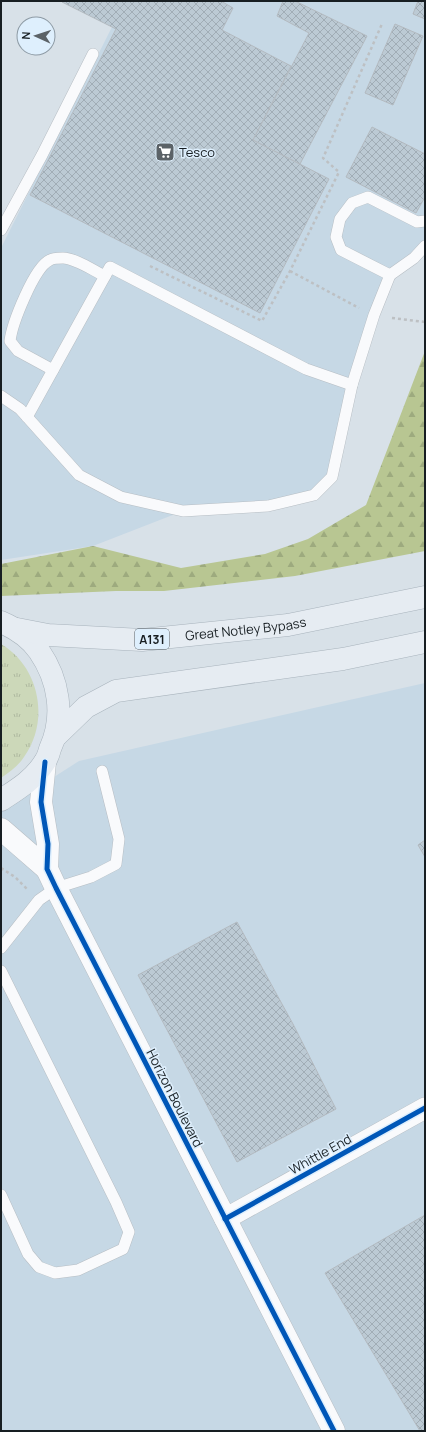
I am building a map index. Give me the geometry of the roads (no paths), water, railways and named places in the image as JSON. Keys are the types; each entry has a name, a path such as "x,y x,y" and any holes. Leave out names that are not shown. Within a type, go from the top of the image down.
{"highway":[{"name":"Great Notley Bypass","path":"9,626 48,635 142,640 288,625 425,597"},
{"path":"1,800 26,785 45,762 56,736 59,706 53,676 39,650 9,626"},
{"path":"56,736 86,707 116,691 342,659 425,642"}],"street":[{"name":"Horizon Boulevard","path":"45,762 41,802 48,844 47,886"},
{"name":"Horizon Boulevard","path":"1,829 47,886 225,1219 334,1431"},
{"name":"Whittle End","path":"225,1219 425,1108"}],"lane":[{"path":"1,230 42,156 93,54"},
{"path":"390,275 341,250 336,237 340,219 352,203 368,197 417,222 425,221"},
{"path":"1,396 20,409 27,416 79,475 121,497 183,511 268,506 314,495 332,476 352,385 374,315 390,275 414,258 425,246"},
{"path":"52,370 18,351 10,341 11,331 17,315 39,271 50,260 64,258 75,261 105,276"},
{"path":"27,416 110,267 306,369 352,385"},
{"path":"1,948 47,886 91,877 116,864 119,839 102,771"},
{"path":"1,971 116,1202 129,1232 124,1249 78,1270 55,1273 39,1267 28,1254 1,1194"}],"place":[{"name":"Tesco","path":"165,152"}]}
